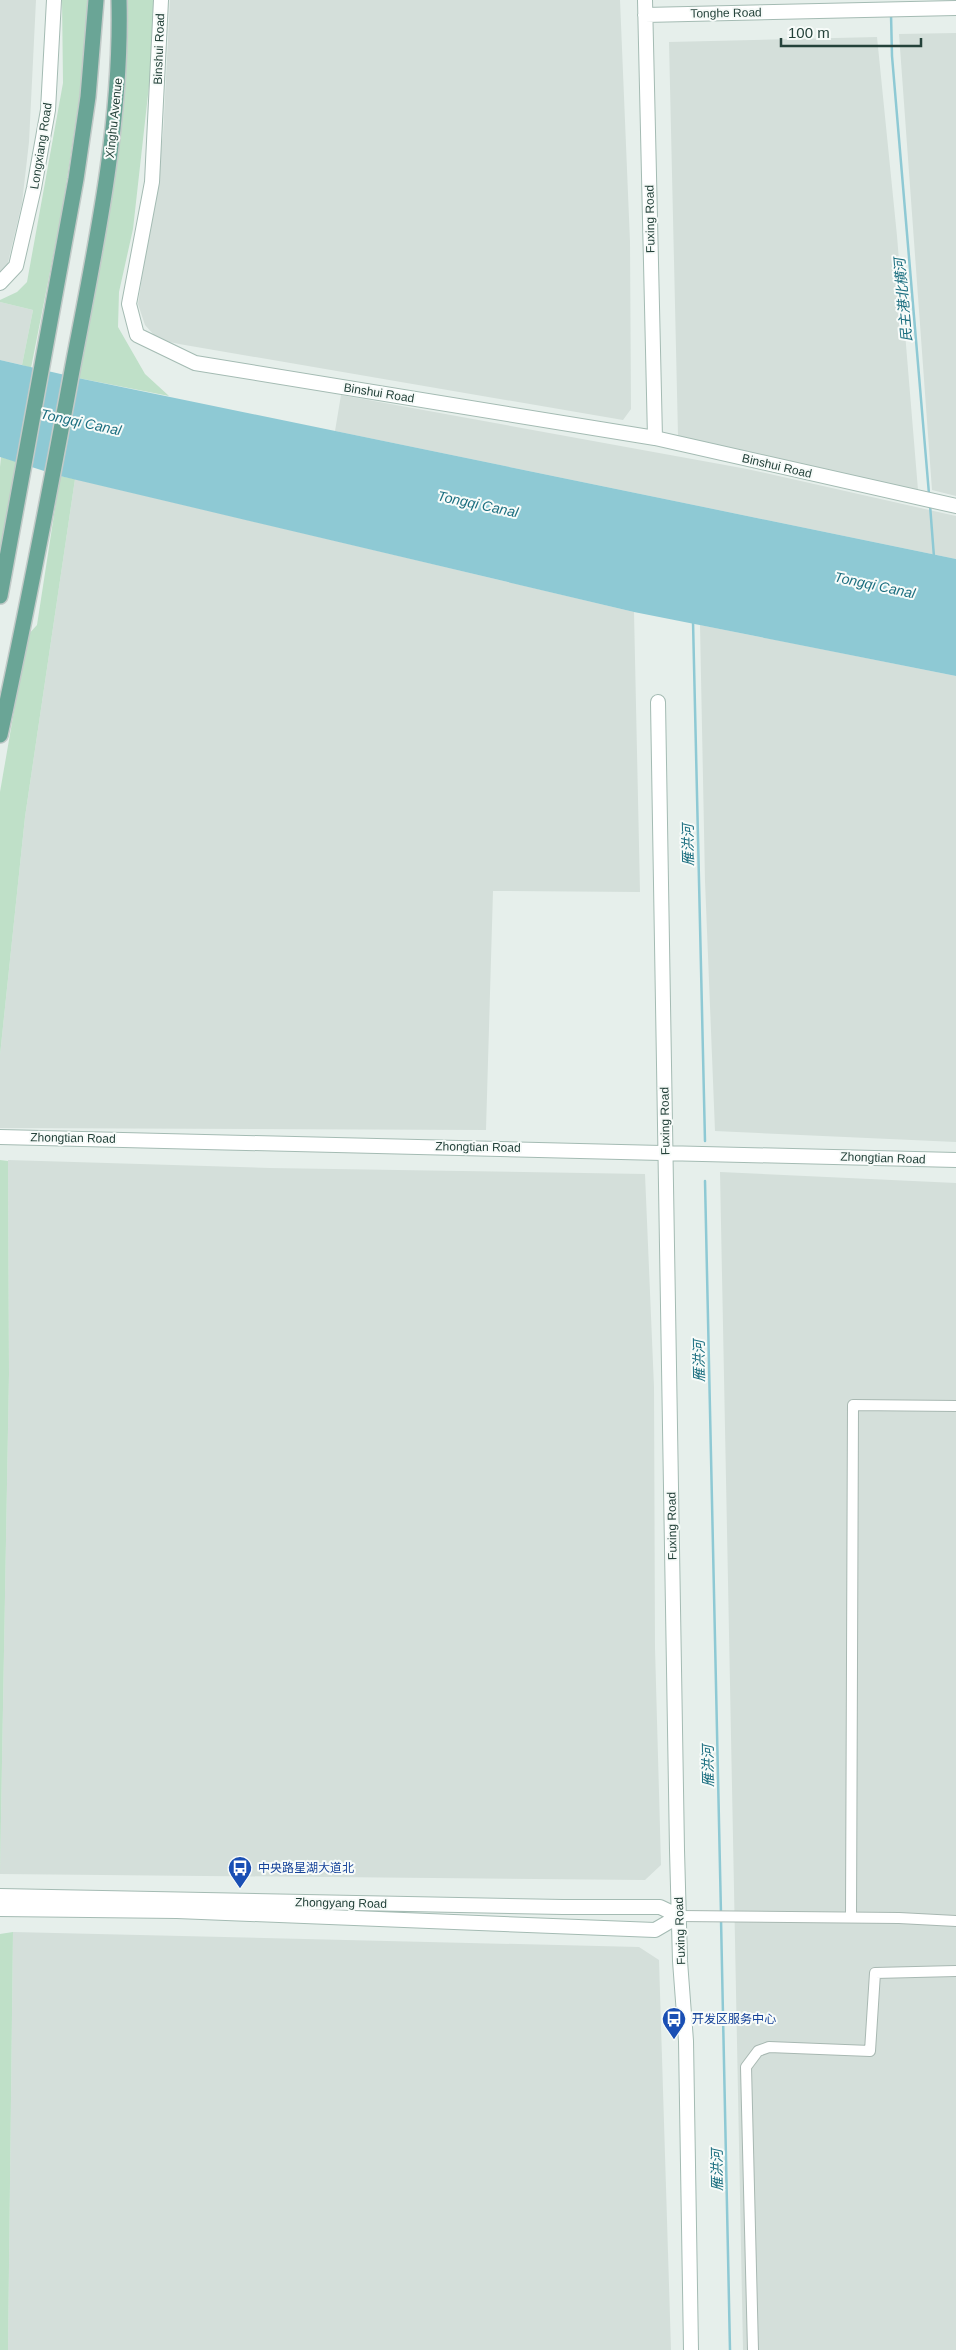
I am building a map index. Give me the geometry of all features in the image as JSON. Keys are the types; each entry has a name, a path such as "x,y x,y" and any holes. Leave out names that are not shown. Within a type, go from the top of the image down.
{"main road":[{"path":"0,596 68,228 88,97 96,0"},
{"name":"Xinghu Avenue","path":"0,735 28,605 107,182 116,110 120,51 119,0"}],"street":[{"name":"Longxiang Road","path":"0,283 16,266 34,188 48,110 54,0"},
{"name":"Binshui Road","path":"161,0 152,182 129,304 137,335 195,363 655,438 956,506"},
{"name":"Fuxing Road","path":"645,0 655,438"},
{"name":"Tonghe Road","path":"645,15 956,8"},
{"name":"Fuxing Road","path":"658,702 679,1916 680,1961 686,2041 691,2350"},
{"name":"Zhongtian Road","path":"0,1137 956,1160"},
{"path":"851,1917 853,1404 956,1406"},
{"name":"Zhongyang Road","path":"0,1896 563,1907 660,1907 679,1916"},
{"path":"0,1909 177,1912 655,1930 679,1916 851,1917 956,1921"},
{"path":"753,2350 746,2067 758,2051 769,2048 870,2051 875,1973 956,1971"}],"shaded area":[{"path":"0,0 36,0 29,142 22,203 6,271 0,274"},
{"path":"170,0 620,0 630,242 631,409 623,420 179,344 165,341 154,335 145,325 138,304 163,135"},
{"path":"956,33 956,496 932,490 899,34"},
{"path":"877,37 897,236 918,490 678,436 669,42"},
{"path":"0,302 33,310 22,365 0,360"},
{"path":"341,395 747,469 956,516 956,559 335,431"},
{"path":"75,479 634,612 640,892 493,891 486,1130 0,1128 0,1055 25,817"},
{"path":"700,625 956,676 956,1142 715,1131 705,881"},
{"path":"8,1160 270,1168 645,1174 654,1387 655,1648 661,1865 645,1880 0,1874 9,1374"},
{"path":"720,1172 956,1183 956,2350 743,2350"},
{"path":"13,1932 639,1947 659,1960 671,2350 8,2350"}],"green space":[{"path":"62,0 89,0 82,81 62,211 31,368 22,365 33,310 0,302 0,300 17,292 27,282 63,83"},
{"path":"128,0 154,0 153,50 133,229 119,292 118,327 145,374 169,396 78,378 119,144 127,49"},
{"path":"1,457 18,462 0,554 0,467"},
{"path":"60,476 75,479 25,817 0,1055 0,792 27,636 37,625"},
{"path":"0,1160 8,1161 9,1374 0,1874"},
{"path":"13,1932 8,2350 0,2350 0,1934"}],"water":[{"name":"Tongqi Canal","path":"0,360 78,378 956,559 956,676 634,612 60,476 0,457"}],"waterway":[{"name":"民主港北横河","path":"891,14 892,56 929,494"},
{"name":"民主港北横河","path":"930,505 934,557"},
{"name":"雁洪河","path":"693,621 705,1141"},
{"name":"雁洪河","path":"705,1181 721,1914"},
{"name":"雁洪河","path":"721,1919 730,2350"}],"place":[{"name":"中央路星湖大道北","path":"240,1889"},
{"name":"开发区服务中心","path":"674,2040"}]}
